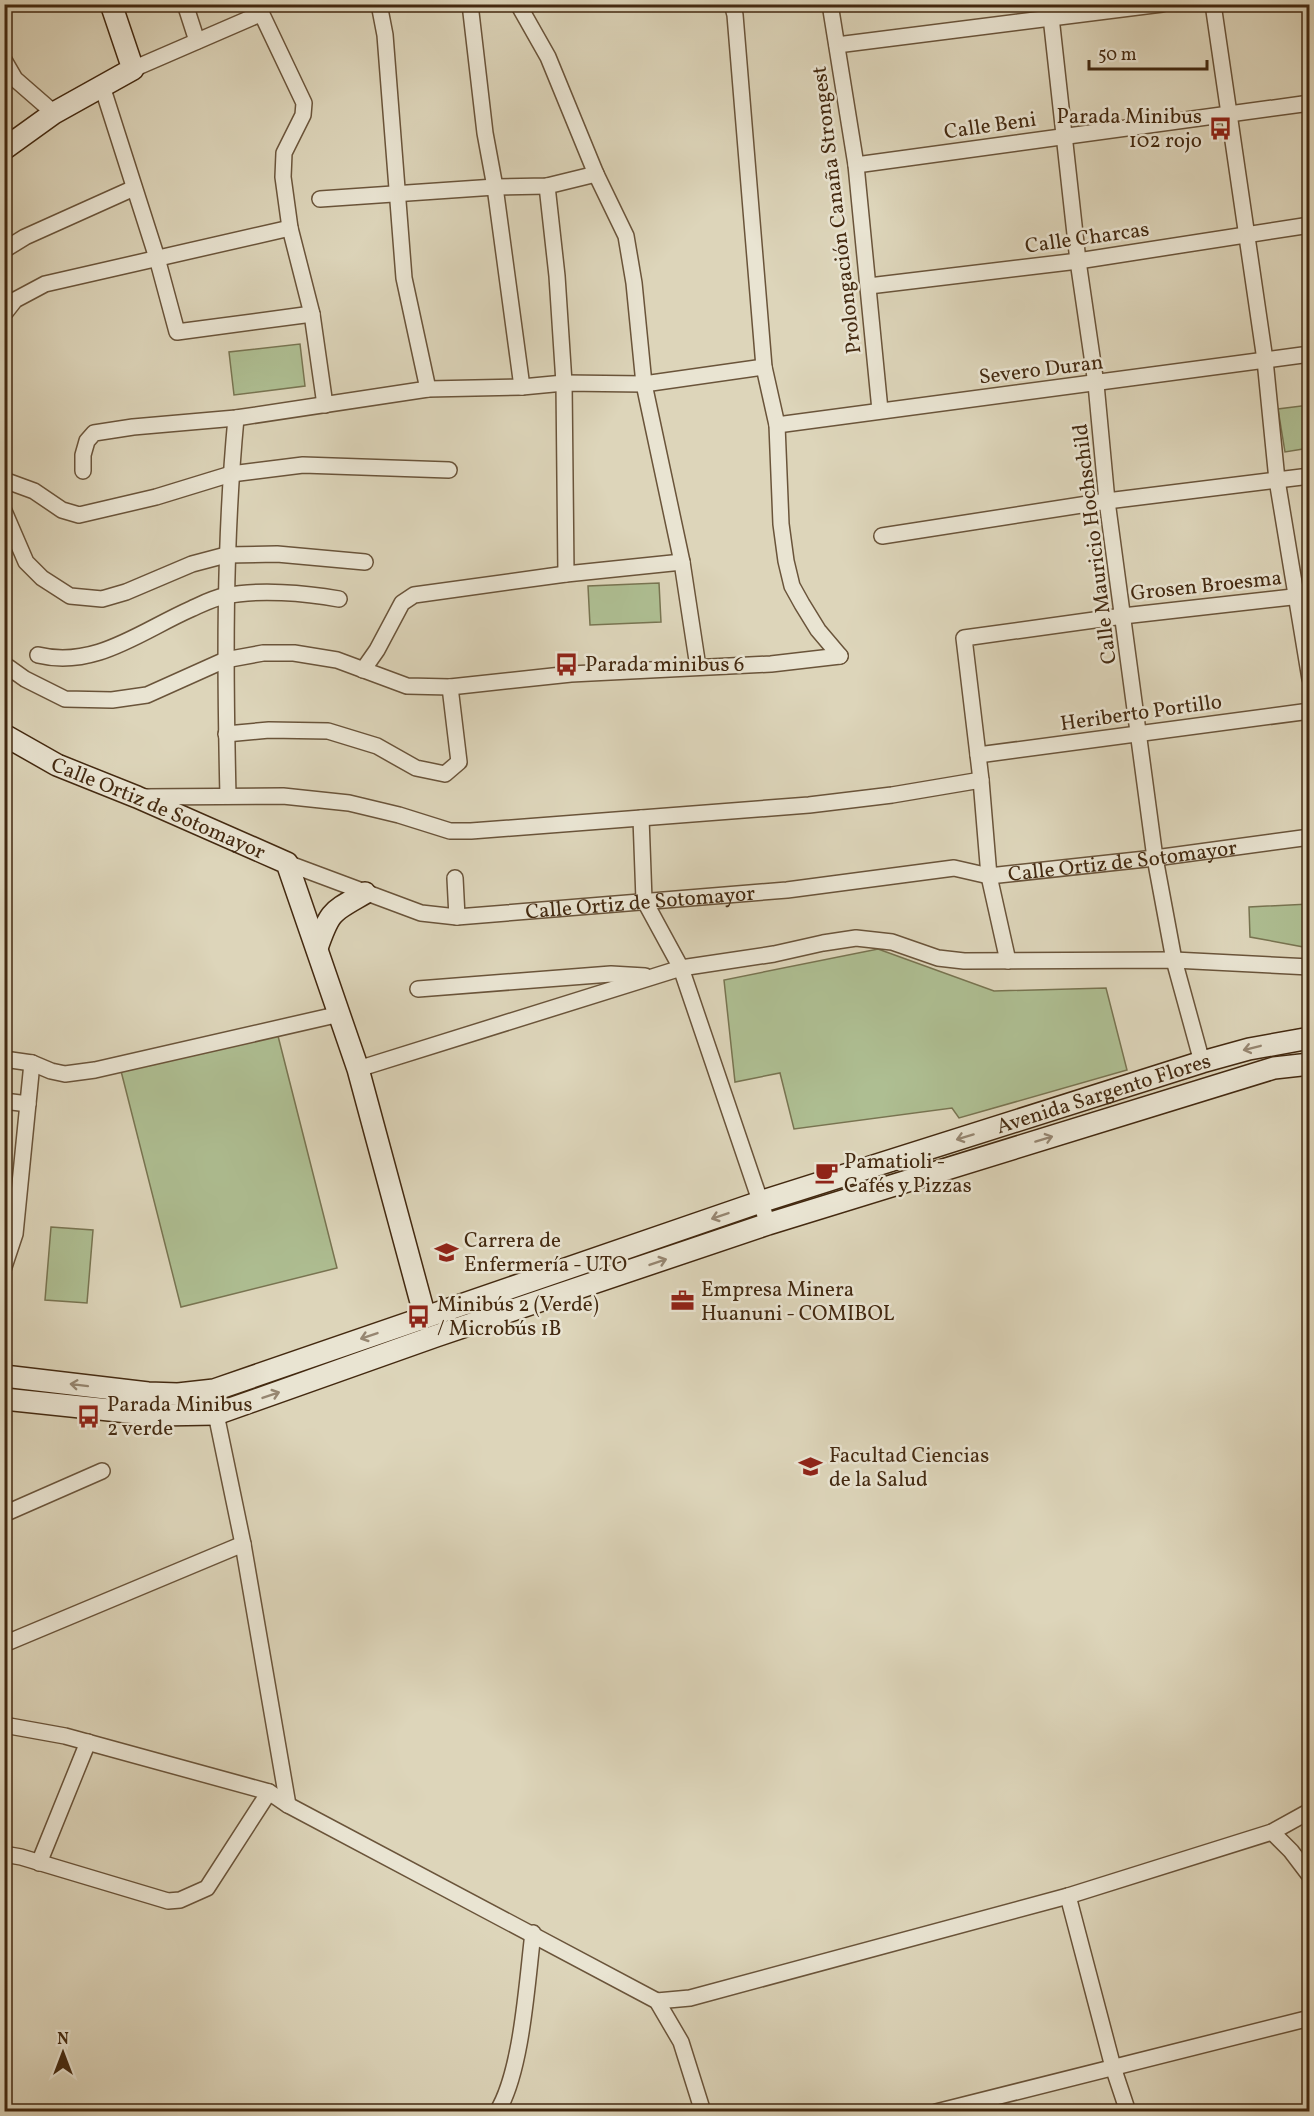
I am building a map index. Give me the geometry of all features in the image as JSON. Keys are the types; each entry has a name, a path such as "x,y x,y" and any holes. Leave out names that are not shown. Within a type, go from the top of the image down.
{"street":[{"path":"111,4 133,69"},
{"path":"185,4 197,41"},
{"path":"379,4 385,35 404,278 428,389"},
{"path":"470,4 484,133 495,187 522,387"},
{"path":"518,4 548,57 596,174 626,236 634,283 644,384 682,562 698,667"},
{"path":"4,664 25,679 65,699 112,700 147,695 225,660 263,653 294,653 337,660 407,686 450,687 571,674 771,663 840,656 818,630 792,586 786,561 781,524 777,425 764,367 735,15 732,4"},
{"name":"Prolongación Canaña Strongest","path":"830,4 856,165 880,410"},
{"path":"837,45 1162,4"},
{"path":"1214,4 1264,360 1277,480 1303,596 1310,679"},
{"path":"4,149 54,113 102,86 258,9 304,103 303,115 284,153 283,177 291,228 312,314 325,405"},
{"name":"Calle Mauricio Hochschild","path":"1051,17 1078,261 1096,384 1107,501 1155,858 1174,960 1202,1062"},
{"path":"4,60 10,79 54,113"},
{"path":"102,86 157,258 177,332 312,314"},
{"name":"Calle Beni","path":"856,165 1310,103"},
{"path":"320,199 495,187 547,186 596,174"},
{"path":"547,186 557,276 564,383 566,573"},
{"path":"4,250 25,237 135,188"},
{"name":"Calle Charcas","path":"869,286 1078,261 1310,225"},
{"path":"4,314 15,300 45,284 291,228"},
{"name":"Severo Duran","path":"777,425 1310,354"},
{"path":"83,471 83,455 87,441 94,433 133,427 236,418 428,389 522,387 564,383 644,384 764,367"},
{"path":"228,796 225,596 236,418"},
{"path":"4,480 34,491 62,510 79,515 156,497 231,474 303,465 450,470"},
{"path":"882,536 1107,501 1310,476"},
{"path":"4,511 26,562 42,578 70,596 102,599 126,592 192,564 226,555 277,554 365,562"},
{"path":"363,670 377,650 402,603 414,595 566,573 682,562"},
{"path":"38,655 55,660 72,660 98,653 126,642 183,612 225,596 264,593 315,595 339,599"},
{"name":"Grosen Broesma","path":"978,755 964,638 1123,616 1303,596"},
{"path":"226,734 281,730 328,731 377,746 416,768 445,774 459,762 450,687"},
{"name":"Heriberto Portillo","path":"978,755 1310,711"},
{"name":"Calle Ortiz de Sotomayor","path":"4,735 57,765 137,797 287,863 421,913 457,917 787,890 954,868 989,876 1155,858 1310,837"},
{"path":"978,755 989,876 1008,962"},
{"path":"137,797 284,796 349,803 450,831 471,831 809,805 892,795 981,780"},
{"path":"641,818 644,900 681,968 768,1224"},
{"path":"287,863 358,1069 425,1317"},
{"path":"455,878 457,917"},
{"path":"316,948 326,921 333,911 365,893"},
{"path":"358,1069 681,968 856,938 892,942 938,958 964,961 1174,960 1310,967"},
{"path":"418,989 611,974 654,977"},
{"path":"4,1059 32,1063 65,1074 95,1070 340,1014"},
{"name":"Avenida Sargento Flores","path":"4,1377 148,1393 178,1394 214,1389 760,1202 1202,1062 1257,1047 1310,1038"},
{"path":"4,1267 15,1234 32,1063"},
{"name":"Avenida Sargento Flores","path":"4,1399 89,1410 156,1415 216,1414 483,1320 768,1224 1274,1068 1310,1064"},
{"path":"4,1101 28,1104"},
{"path":"476,1299 483,1320"},
{"path":"214,1389 216,1414 243,1544 288,1805"},
{"path":"4,1514 102,1471"},
{"path":"4,1644 243,1544"},
{"path":"7,1721 269,1792 288,1805 657,2001 681,2042 703,2112"},
{"path":"39,1863 88,1742"},
{"path":"4,1854 168,1901 180,1900 207,1888 269,1792"},
{"path":"657,2001 690,1998 1068,1896 1272,1832 1310,1811"},
{"path":"1272,1832 1291,1851 1310,1876"},
{"path":"1068,1896 1113,2067 1128,2112"},
{"path":"497,2112 511,2078 533,1934"},
{"path":"936,2112 1310,2018"}],"green space":[{"path":"300,344 305,386 234,395 229,352"},
{"path":"1309,405 1309,448 1285,452 1278,409"},
{"path":"659,583 661,622 590,625 588,586"},
{"path":"1309,904 1309,948 1250,937 1249,907"},
{"path":"878,949 994,991 1106,988 1127,1070 959,1118 952,1108 794,1129 780,1073 735,1082 724,980"},
{"path":"277,1032 337,1268 181,1307 121,1071"},
{"path":"51,1227 93,1230 87,1303 45,1300"}],"place":[{"name":"Parada Minibus 102 rojo","path":"1220,128"},
{"name":"Parada minibus 6","path":"567,664"},
{"name":"Pamatioli - Cafés y Pizzas","path":"826,1173"},
{"name":"Carrera de Enfermería - UTO","path":"446,1252"},
{"name":"Empresa Minera Huanuni - COMIBOL","path":"683,1301"},
{"name":"Minibús 2 (Verde) / Microbús 1B","path":"419,1316"},
{"name":"Parada Minibus 2 verde","path":"89,1416"},
{"name":"Facultad Ciencias de la Salud","path":"811,1467"}]}
